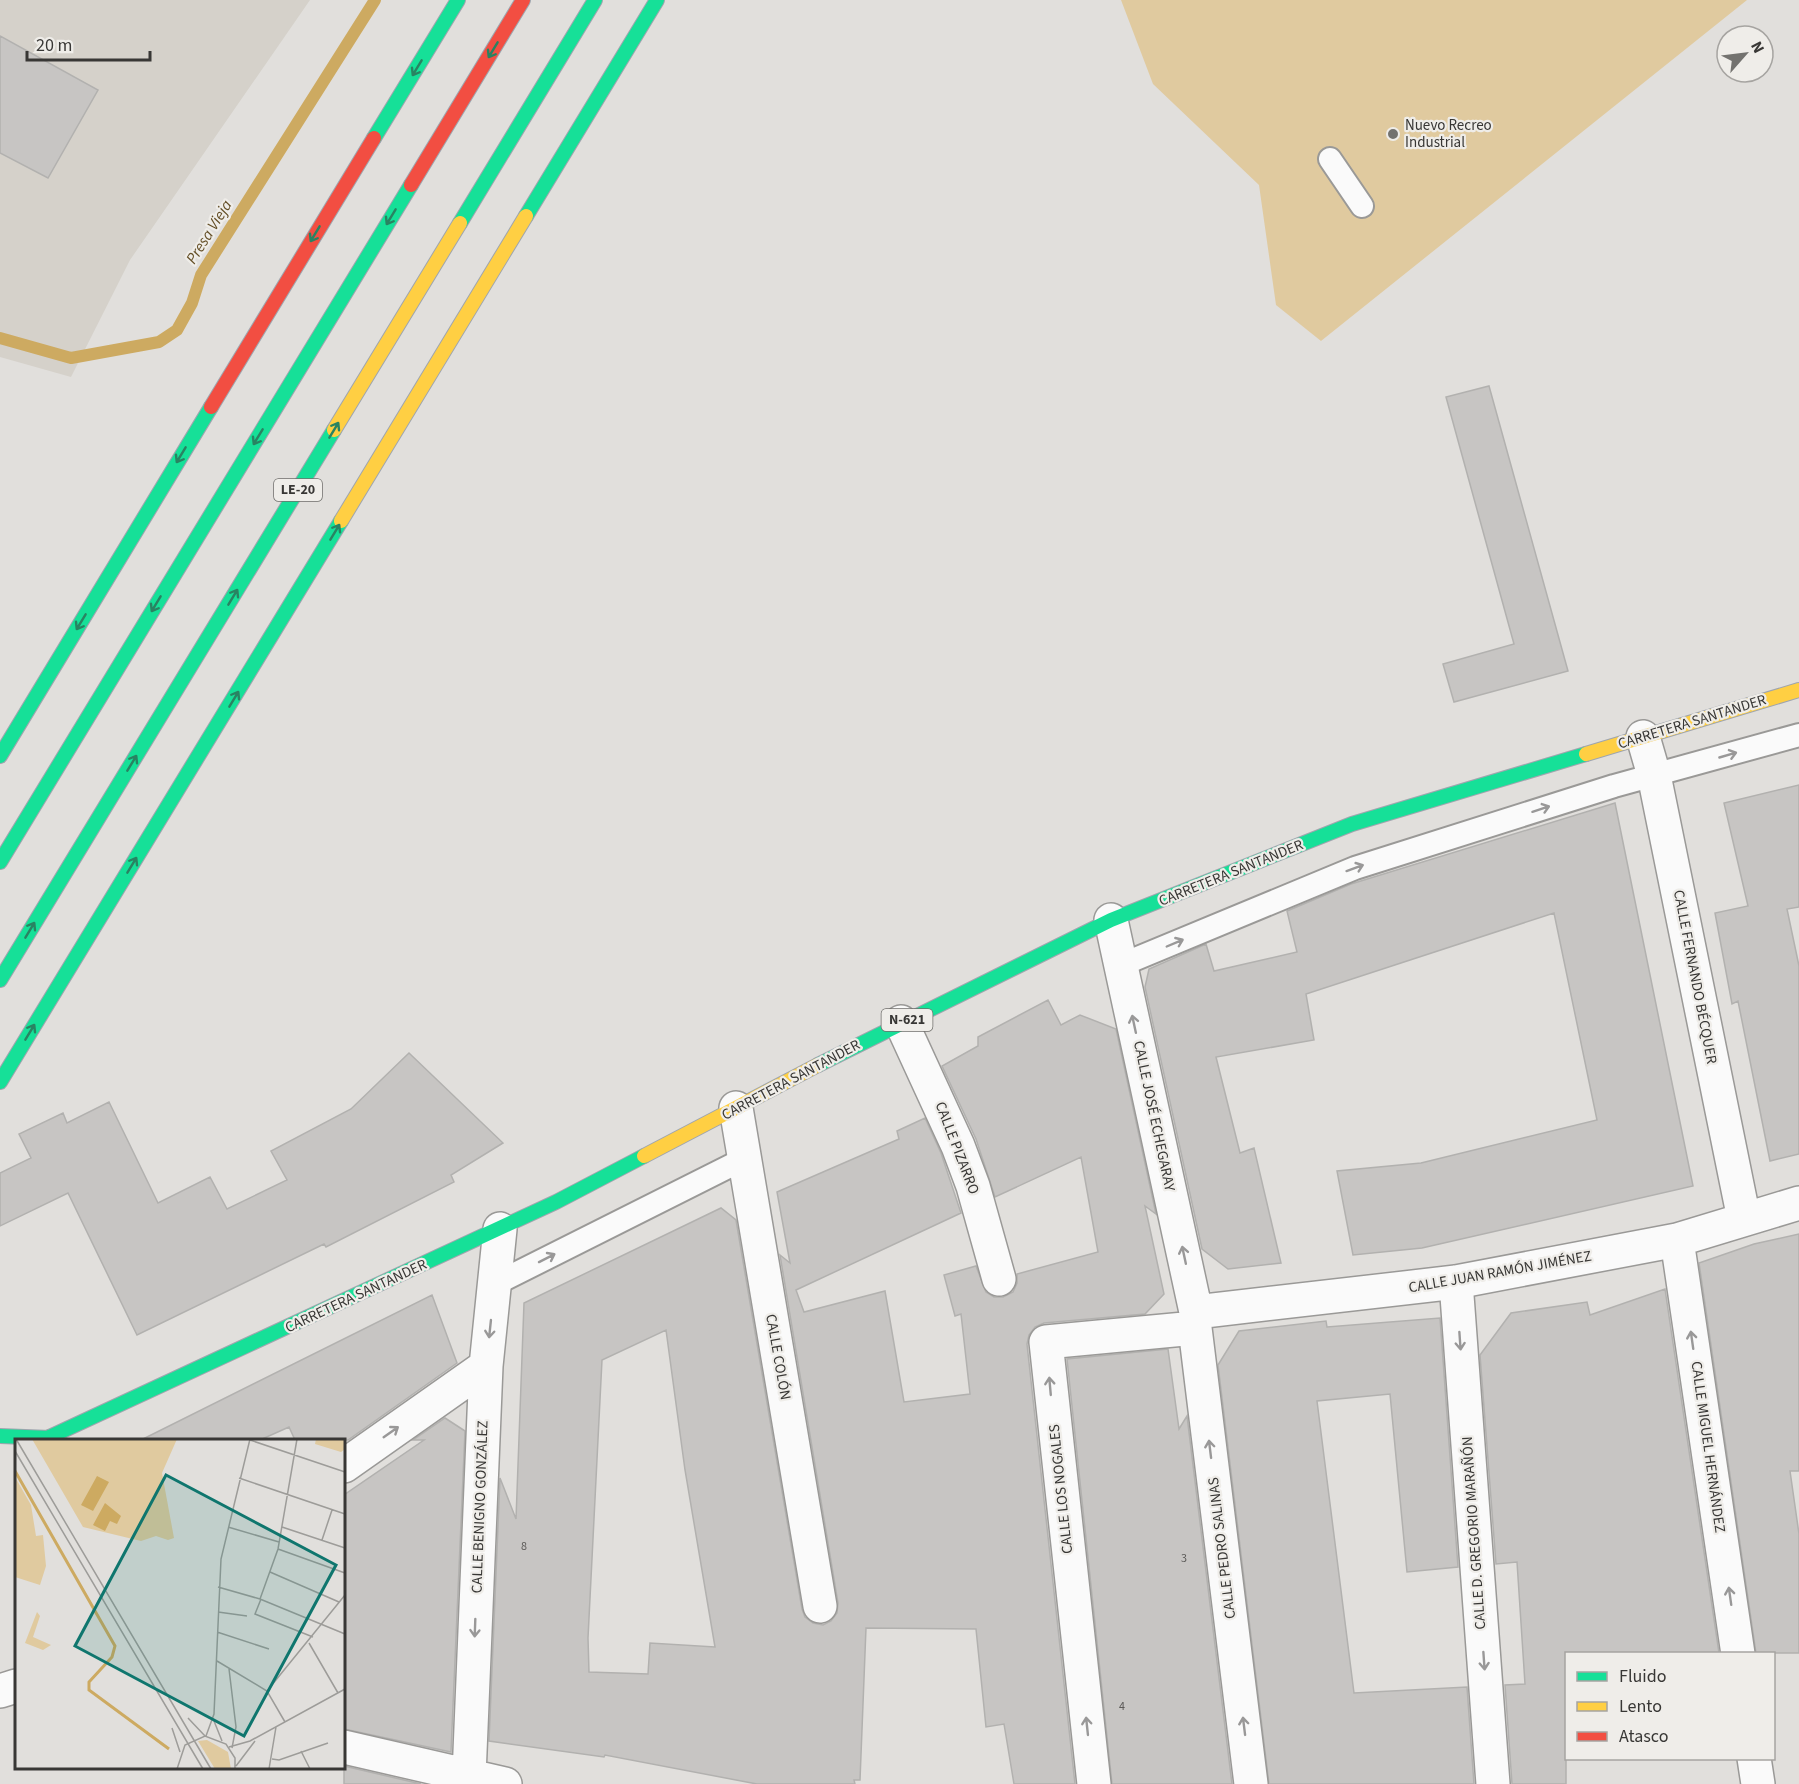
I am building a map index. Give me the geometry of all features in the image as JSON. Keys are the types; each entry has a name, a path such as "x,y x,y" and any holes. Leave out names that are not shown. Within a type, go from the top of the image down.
{"highway":[{"path":"0,756 458,0"},
{"path":"0,862 523,0"},
{"name":"LE-20","path":"0,980 595,0"},
{"path":"0,1082 657,0"},
{"name":"CARRETERA SANTANDER","path":"46,1439 500,1229 901,1022 1111,920 1352,824 1799,690"},
{"path":"0,1436 46,1439"}],"street":[{"name":"CALLE FERNANDO BÉCQUER","path":"1643,736 1654,775 1744,1219"},
{"name":"CALLE JOSÉ ECHEGARAY","path":"1111,920 1196,1320"},
{"name":"CALLE PIZARRO","path":"901,1022 958,1146 973,1186 999,1279"},
{"name":"CALLE COLÓN","path":"736,1108 820,1606"},
{"name":"CALLE JUAN RAMÓN JIMÉNEZ","path":"1196,1320 1456,1282 1677,1240 1799,1203"},
{"name":"CALLE BENIGNO GONZÁLEZ","path":"466,1780 486,1366 500,1229"},
{"name":"CALLE MIGUEL HERNÁNDEZ","path":"1677,1240 1738,1652"},
{"name":"CALLE D. GREGORIO MARAÑÓN","path":"1456,1282 1493,1784"},
{"name":"CALLE LOS NOGALES","path":"1094,1784 1046,1342 1196,1320"},
{"name":"CALLE PEDRO SALINAS","path":"1196,1320 1251,1784"},
{"path":"345,1465 486,1366"},
{"path":"0,1691 15,1686"},
{"path":"345,1747 466,1780 505,1784"},
{"path":"1754,1760 1758,1784"}],"lane":[{"path":"1330,159 1362,206"},
{"path":"1121,965 1355,868 1614,786 1799,735"},
{"path":"495,1284 744,1159"}],"shaded area":[{"path":"0,0 310,0 130,260 71,377 0,357"},
{"name":"Nuevo Recreo Industrial","path":"1121,0 1747,0 1321,341 1276,305 1259,185 1153,84"}],"building":[{"path":"0,36 98,90 48,178 0,153"},
{"path":"1489,386 1568,671 1454,702 1443,664 1514,644 1446,397"},
{"path":"1799,785 1799,907 1787,909 1799,966 1799,1154 1770,1161 1738,1001 1732,1004 1715,913 1748,906 1724,803"},
{"path":"1615,803 1693,1186 1422,1248 1353,1255 1337,1171 1421,1163 1597,1120 1554,913 1306,994 1314,1040 1216,1057 1240,1153 1254,1148 1281,1263 1228,1269 1202,1249 1145,987 1149,969 1206,944 1214,971 1297,952 1287,911 1351,884"},
{"path":"1048,1000 1061,1025 1080,1015 1116,1029 1156,1214 1145,1206 1164,1294 1145,1314 1044,1323 1035,1327 1029,1335 1027,1344 1075,1784 1014,1784 1004,1724 986,1727 976,1629 866,1628 860,1780 854,1780 855,1784 757,1784 605,1755 604,1757 489,1741 500,1478 516,1519 524,1303 721,1208 736,1220 802,1609 805,1617 813,1623 823,1625 831,1621 837,1613 838,1603 780,1255 790,1263 777,1192 899,1139 897,1131 925,1118 941,1153 961,1213 796,1290 804,1312 885,1291 904,1402 970,1394 961,1314 955,1316 944,1275 976,1266 986,1292 994,1297 1003,1297 1013,1292 1017,1283 1017,1274 1098,1252 1081,1157 995,1197 976,1139 942,1066 978,1046 978,1037","holes":["666,1330 685,1470 715,1647 650,1643 648,1674 589,1672 588,1638 602,1360"]},
{"path":"409,1053 503,1143 451,1175 454,1182 326,1247 324,1244 137,1335 68,1193 0,1226 0,1173 31,1158 19,1134 63,1113 67,1123 109,1102 158,1203 210,1177 227,1209 287,1180 271,1151 351,1109"},
{"path":"1799,1234 1799,1471 1790,1471 1799,1534 1799,1653 1756,1652 1699,1263 1754,1244"},
{"path":"1665,1289 1719,1652 1565,1652 1566,1784 1512,1784 1505,1685 1525,1684 1517,1562 1496,1564 1480,1355 1511,1313 1587,1302 1590,1315"},
{"path":"432,1295 457,1363 348,1440 295,1439 289,1427 262,1439 143,1439"},
{"path":"1440,1318 1458,1567 1407,1572 1390,1394 1317,1401 1354,1693 1467,1687 1474,1784 1269,1784 1218,1365 1239,1331 1326,1321 1327,1327"},
{"path":"1168,1349 1179,1429 1187,1416 1232,1784 1112,1784 1067,1359"},
{"path":"445,1418 465,1431 451,1752 345,1729 345,1494 424,1440 413,1440"},
{"path":"345,1766 421,1784 344,1784"}],"waterway":[{"name":"Presa Vieja","path":"0,338 71,358 159,342 177,330 192,303 201,275 375,0"}],"traffic: fast":[{"path":"374,138 458,0"},
{"path":"460,223 595,0"},
{"path":"526,216 657,0"},
{"path":"0,862 411,185"},
{"path":"0,756 211,407"},
{"path":"0,980 334,430"},
{"path":"0,1082 341,521"},
{"path":"818,1065 1111,920 1352,824 1586,754"},
{"path":"45,1439 556,1202 644,1156"},
{"path":"0,1436 50,1438"}],"traffic: slow":[{"path":"341,521 526,216"},
{"path":"334,430 460,223"},
{"path":"1586,754 1799,690"},
{"path":"644,1156 818,1065"}],"traffic: jam":[{"path":"411,185 523,0"},
{"path":"211,407 374,138"}],"place":[{"name":"Nuevo Recreo Industrial","path":"1393,134"}]}
